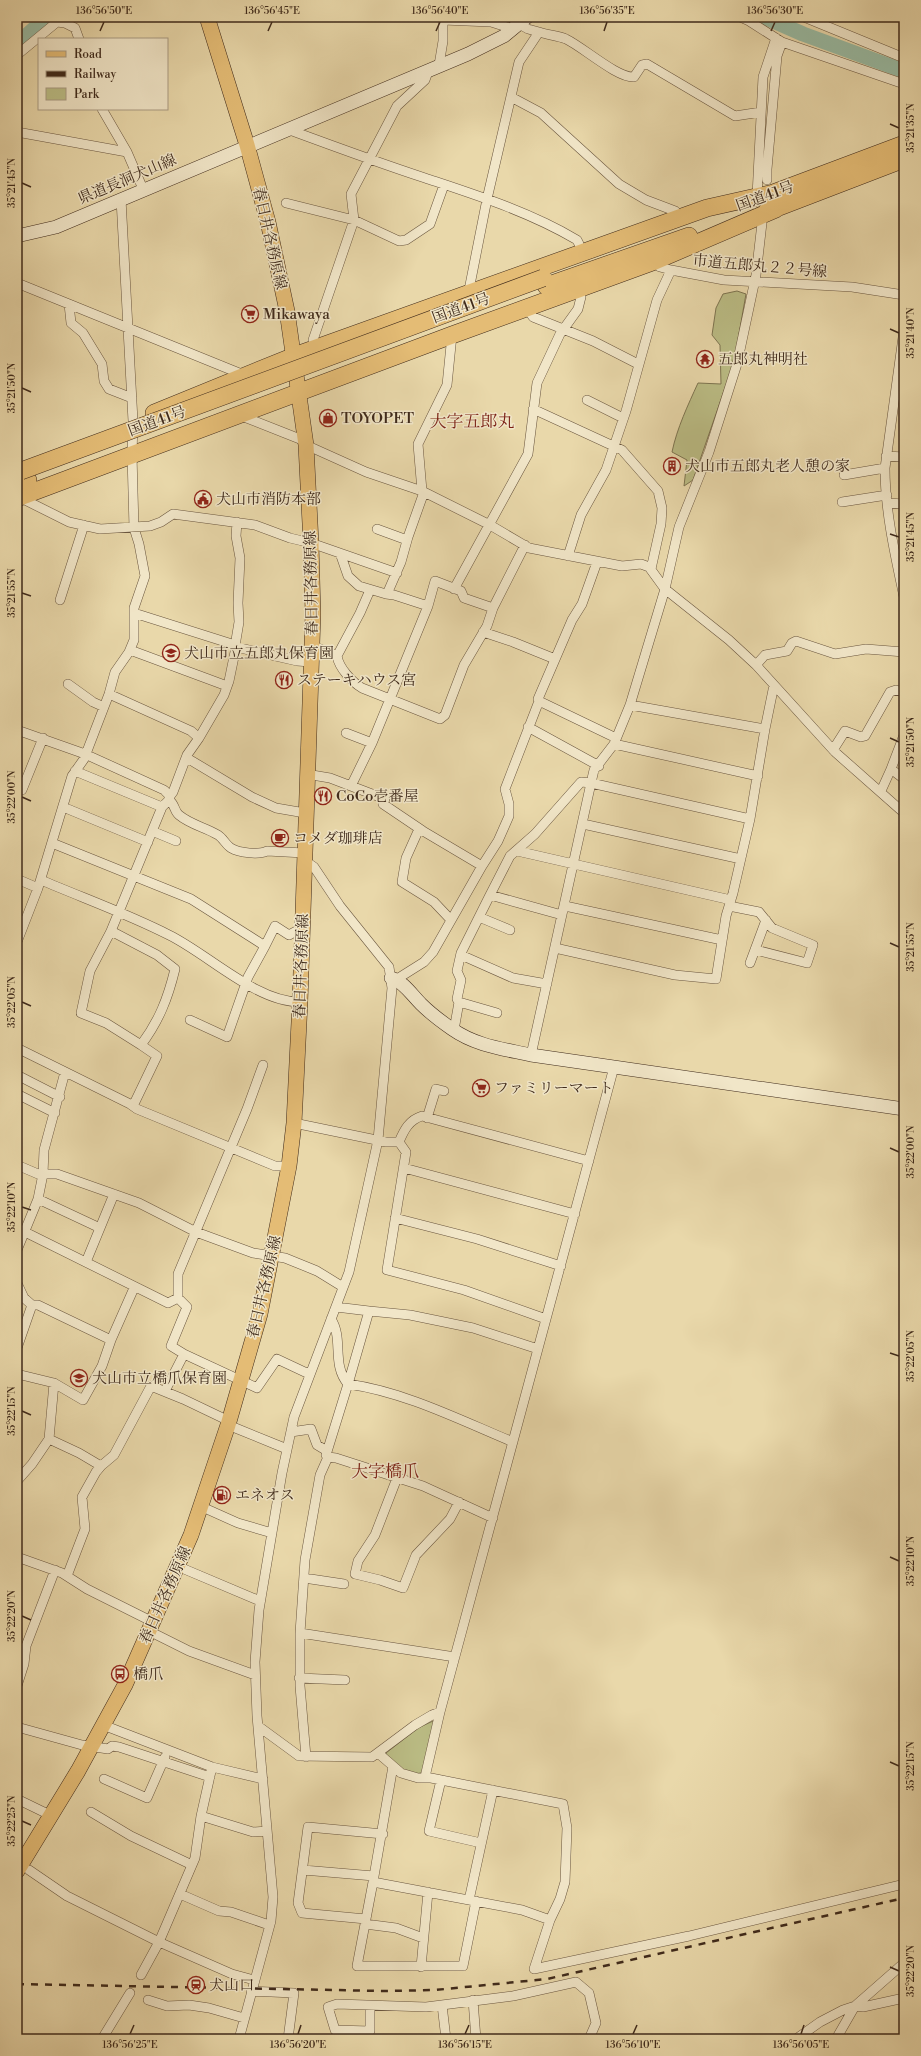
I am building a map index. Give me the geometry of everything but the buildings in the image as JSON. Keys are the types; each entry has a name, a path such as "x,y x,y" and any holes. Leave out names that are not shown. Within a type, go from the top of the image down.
{"highway":[{"name":"国道41号","path":"19,481 545,282 773,186 904,144"},
{"name":"国道41号","path":"545,282 776,209 904,159"},
{"path":"19,481 133,421 242,379 294,356 468,295 707,208 757,196 773,186"},
{"path":"19,481 132,455 452,335 655,261 776,209"}],"main road":[{"name":"春日井各務原線","path":"23,1871 125,1685 177,1566 200,1506 228,1423 260,1314 289,1166 294,1123 300,1002 311,645 311,543 306,443 287,311 268,222 247,145 207,17"}],"street":[{"path":"740,17 779,40 904,84"},
{"path":"804,17 904,58"},
{"path":"313,340 354,220 351,194 397,106 425,80 434,67 443,41 443,19 519,23 528,29 565,38 618,72 630,77 634,76 642,65 648,64 735,116 761,112"},
{"path":"17,55 57,22 67,20 75,28 78,38"},
{"name":"県道長洞犬山線","path":"17,236 56,227 434,67 497,40 519,23"},
{"path":"468,295 487,199 519,62 539,32"},
{"path":"757,196 763,76 779,40"},
{"path":"773,186 767,170 779,40"},
{"path":"511,97 541,113 587,156 624,187 646,200 675,211 682,217"},
{"path":"103,110 127,152 143,189"},
{"path":"287,129 369,160 487,199 549,225 577,240 579,244"},
{"path":"17,132 127,152"},
{"path":"286,203 354,220 399,241 406,240 430,224 444,185"},
{"path":"18,937 40,884 75,771 85,754 104,707 115,672 130,650 134,640 134,613 145,576 139,544 134,528 132,455 133,421 121,199"},
{"path":"531,1055 594,770 599,766 615,741 630,706 665,589 679,527 706,459 737,364 754,281 762,223"},
{"name":"市道五郎丸２２号線","path":"655,261 660,266 671,270 724,280 867,289 904,294"},
{"path":"568,556 581,515 606,470 623,418 657,300 671,270"},
{"path":"17,283 239,373 242,379"},
{"path":"454,589 528,454 533,409 540,375 560,334 578,309 581,297"},
{"path":"69,304 71,323 83,333 102,364 104,381 109,389 132,398"},
{"path":"526,308 533,317 564,329 638,364"},
{"path":"904,330 885,468 887,499 900,554 904,597"},
{"path":"387,594 396,573 423,492 418,444 447,385 452,335"},
{"path":"587,400 623,418"},
{"path":"533,409 622,450 658,491 661,499 662,524 651,569"},
{"path":"238,415 306,443 366,472 423,492 490,525 525,545 597,562 622,566 641,564 651,569 665,589 729,640 774,685 833,750 904,813"},
{"path":"886,456 904,457"},
{"path":"844,475 885,468"},
{"path":"19,481 69,522 100,529 134,528 155,525 173,514 237,522 255,525 396,573"},
{"path":"842,502 887,499 904,504"},
{"path":"133,1106 157,1056 110,1025 81,1013 90,971 111,931 152,832 173,792 187,755 218,708 227,686 240,622 238,603 240,558 236,536 237,522"},
{"path":"60,600 84,525"},
{"path":"377,530 407,540"},
{"path":"370,590 360,613 337,656 338,661 356,685 440,719 445,715 464,665 483,632 493,608 525,545"},
{"path":"340,553 348,576 359,586 428,606"},
{"path":"394,978 428,959 498,841 509,816 509,804 505,789 528,727 540,701 538,700 572,620 582,604 597,562"},
{"path":"351,786 390,700 428,606 435,581 461,591 464,598 493,608"},
{"path":"134,613 232,644 235,647 297,661 310,662"},
{"path":"483,632 555,659"},
{"path":"756,666 765,655 787,651 792,643 796,641 836,654 866,649 904,652"},
{"path":"311,645 337,656"},
{"path":"130,650 227,686"},
{"path":"68,684 93,702 104,707"},
{"path":"555,948 675,975 716,979 722,940 750,819 774,685"},
{"path":"833,750 845,731 861,737 865,736 890,692 896,690 904,692"},
{"path":"109,694 191,731 198,738"},
{"path":"540,701 615,741 758,776"},
{"path":"630,706 765,729"},
{"path":"528,727 599,766"},
{"path":"17,730 85,754 164,790 167,801"},
{"path":"346,733 372,742"},
{"path":"881,791 904,735"},
{"path":"17,788 22,790 43,738"},
{"path":"187,758 252,797 276,808 305,813"},
{"path":"891,769 904,779"},
{"path":"75,771 172,803 177,814 195,826 218,835 231,848 263,853 267,851 304,857 314,868 340,906 389,967 394,978 422,1005 454,1030 470,1040 489,1046 531,1055 904,1108"},
{"path":"306,774 330,778 385,799 383,804 420,829 482,866"},
{"path":"454,1030 459,1002 457,998 461,980 457,971 461,955 505,863 510,856 535,834 581,782 750,819"},
{"path":"63,807 148,842"},
{"path":"583,824 741,859"},
{"path":"420,829 406,858 402,882 434,902 451,920"},
{"path":"152,832 176,841"},
{"path":"52,843 191,899 265,946"},
{"path":"517,851 730,903 759,912 772,928 813,945 807,963 756,950"},
{"path":"17,879 40,884 119,913 170,935 246,983 274,998 290,1002 300,1002"},
{"path":"490,895 562,915"},
{"path":"564,906 722,940"},
{"path":"479,917 510,930"},
{"path":"750,963 766,920"},
{"path":"190,1020 227,1037 246,983 275,926 289,935 302,928"},
{"path":"111,931 156,955 175,969 165,1006 153,1029 141,1045"},
{"path":"461,955 513,978 547,984"},
{"path":"239,2039 269,1925 272,1897 255,1675 260,1601 291,1432 309,1374 336,1307 354,1253 378,1140 394,978"},
{"path":"459,1002 497,1013"},
{"path":"17,1048 171,1124 176,1124 231,1146 275,1166 289,1166"},
{"path":"263,1065 248,1109 178,1274 178,1298 187,1307 172,1346 184,1354 256,1388 277,1360 309,1374"},
{"path":"424,1777 440,1712 614,1067"},
{"path":"17,1250 38,1200 43,1174 44,1150 60,1097 65,1072"},
{"path":"17,1075 60,1097"},
{"path":"427,1118 436,1089 444,1091"},
{"path":"17,1094 55,1113"},
{"path":"399,1142 409,1123 415,1118 422,1116 589,1161"},
{"path":"294,1123 378,1140 399,1142 406,1152 386,1270 464,1290 546,1319"},
{"path":"17,1165 38,1174 49,1172 57,1174 139,1202 196,1232 253,1253 285,1258 317,1272 343,1287"},
{"path":"404,1168 575,1214"},
{"path":"86,1262 114,1194"},
{"path":"38,1200 100,1228"},
{"path":"395,1218 477,1239 561,1266"},
{"path":"25,1232 134,1288 168,1303 178,1298"},
{"path":"17,1283 20,1297 32,1305 38,1305 111,1340"},
{"path":"17,1374 54,1383 83,1400 102,1366 111,1340 134,1288"},
{"path":"17,1348 32,1305"},
{"path":"336,1307 410,1315 473,1328 538,1349"},
{"path":"306,1757 300,1678 300,1633 305,1560 320,1475 348,1384 368,1311"},
{"path":"331,1320 336,1329 338,1363 348,1384"},
{"path":"166,1391 184,1354"},
{"path":"17,1481 32,1464 49,1439 54,1383"},
{"path":"348,1384 371,1387 427,1406 513,1442"},
{"path":"67,1576 85,1529 82,1497 96,1472 114,1455 151,1386 166,1391 228,1423 287,1449"},
{"path":"291,1432 311,1429 317,1445 327,1454 436,1491 492,1518"},
{"path":"49,1439 102,1466"},
{"path":"397,1478 375,1535 358,1561 355,1574 380,1580 403,1588 416,1555 450,1519 459,1502"},
{"path":"200,1506 238,1523 272,1533"},
{"path":"17,1556 67,1576 189,1651 255,1675"},
{"path":"177,1566 260,1601"},
{"path":"17,1686 24,1664 26,1646 55,1570"},
{"path":"304,1578 344,1584"},
{"path":"300,1633 455,1657"},
{"path":"300,1678 345,1680"},
{"path":"258,1726 266,1730 290,1751 299,1756 372,1756 415,1725 440,1712"},
{"path":"103,1725 167,1750 211,1772"},
{"path":"17,1727 92,1746 108,1749 112,1746 119,1747 164,1761 211,1772 263,1779"},
{"path":"104,1779 147,1798 164,1761 167,1750"},
{"path":"378,1753 401,1773 418,1778 424,1777 441,1780 563,1804 567,1828 565,1882 560,1899 550,1920 534,1969 689,1936 904,1884"},
{"path":"393,1766 383,1834 357,1966 463,1966 481,1843 492,1790"},
{"path":"141,1975 160,1942 192,1864 211,1772"},
{"path":"441,1780 429,1831 481,1843"},
{"path":"17,1799 52,1816"},
{"path":"91,1812 130,1836 192,1864"},
{"path":"201,1816 253,1832 267,1831"},
{"path":"383,1834 308,1827 298,1903 302,1913 396,1928 423,1938"},
{"path":"303,1870 373,1879 428,1892 522,1910 550,1920"},
{"path":"23,1871 67,1896 160,1942 232,1974 254,1980"},
{"path":"420,1967 428,1892"},
{"path":"180,1894 219,1911 231,1912 269,1925"},
{"path":"836,2039 855,2006 904,1963"},
{"path":"370,2006 370,2031 335,2030 328,2007 337,2004 370,2006 442,2006 473,2000 513,1996 576,1982 589,1993 596,2023 589,2039"},
{"path":"251,1991 294,1993 288,2039"},
{"path":"102,2039 130,1993"},
{"path":"796,2039 820,2022 843,2010 855,2006 863,2007 904,1998"},
{"path":"148,2000 167,2006 189,2005 209,2008 244,2018"},
{"path":"473,2000 476,2039"},
{"path":"442,2006 446,2039"}],"green space":[{"path":"737,291 746,294 734,362 693,480 684,486 687,460 672,452 674,443 683,417 698,383 721,384 720,345 712,335 716,308 723,294"},
{"path":"433,1721 436,1722 424,1772 413,1773 403,1770 386,1756 386,1753 418,1728"}],"waterway":[{"path":"17,44 47,17"},
{"path":"764,17 803,34 904,71"}],"railway":[{"path":"17,1984 385,1991 435,1990 547,1979 904,1898"}],"place":[{"name":"Mikawaya","path":"250,314"},
{"name":"五郎丸神明社","path":"705,359"},
{"name":"TOYOPET","path":"328,418"},
{"name":"犬山市五郎丸老人憩の家","path":"672,466"},
{"name":"犬山市消防本部","path":"203,499"},
{"name":"犬山市立五郎丸保育園","path":"171,653"},
{"name":"ステーキハウス宮","path":"284,680"},
{"name":"CoCo壱番屋","path":"323,796"},
{"name":"コメダ珈琲店","path":"280,838"},
{"name":"ファミリーマート","path":"481,1088"},
{"name":"犬山市立橋爪保育園","path":"79,1378"},
{"name":"エネオス","path":"222,1495"},
{"name":"橋爪","path":"120,1674"},
{"name":"犬山口","path":"196,1985"}],"district":[{"name":"大字五郎丸","path":"472,421"},
{"name":"大字橋爪","path":"385,1471"}]}
